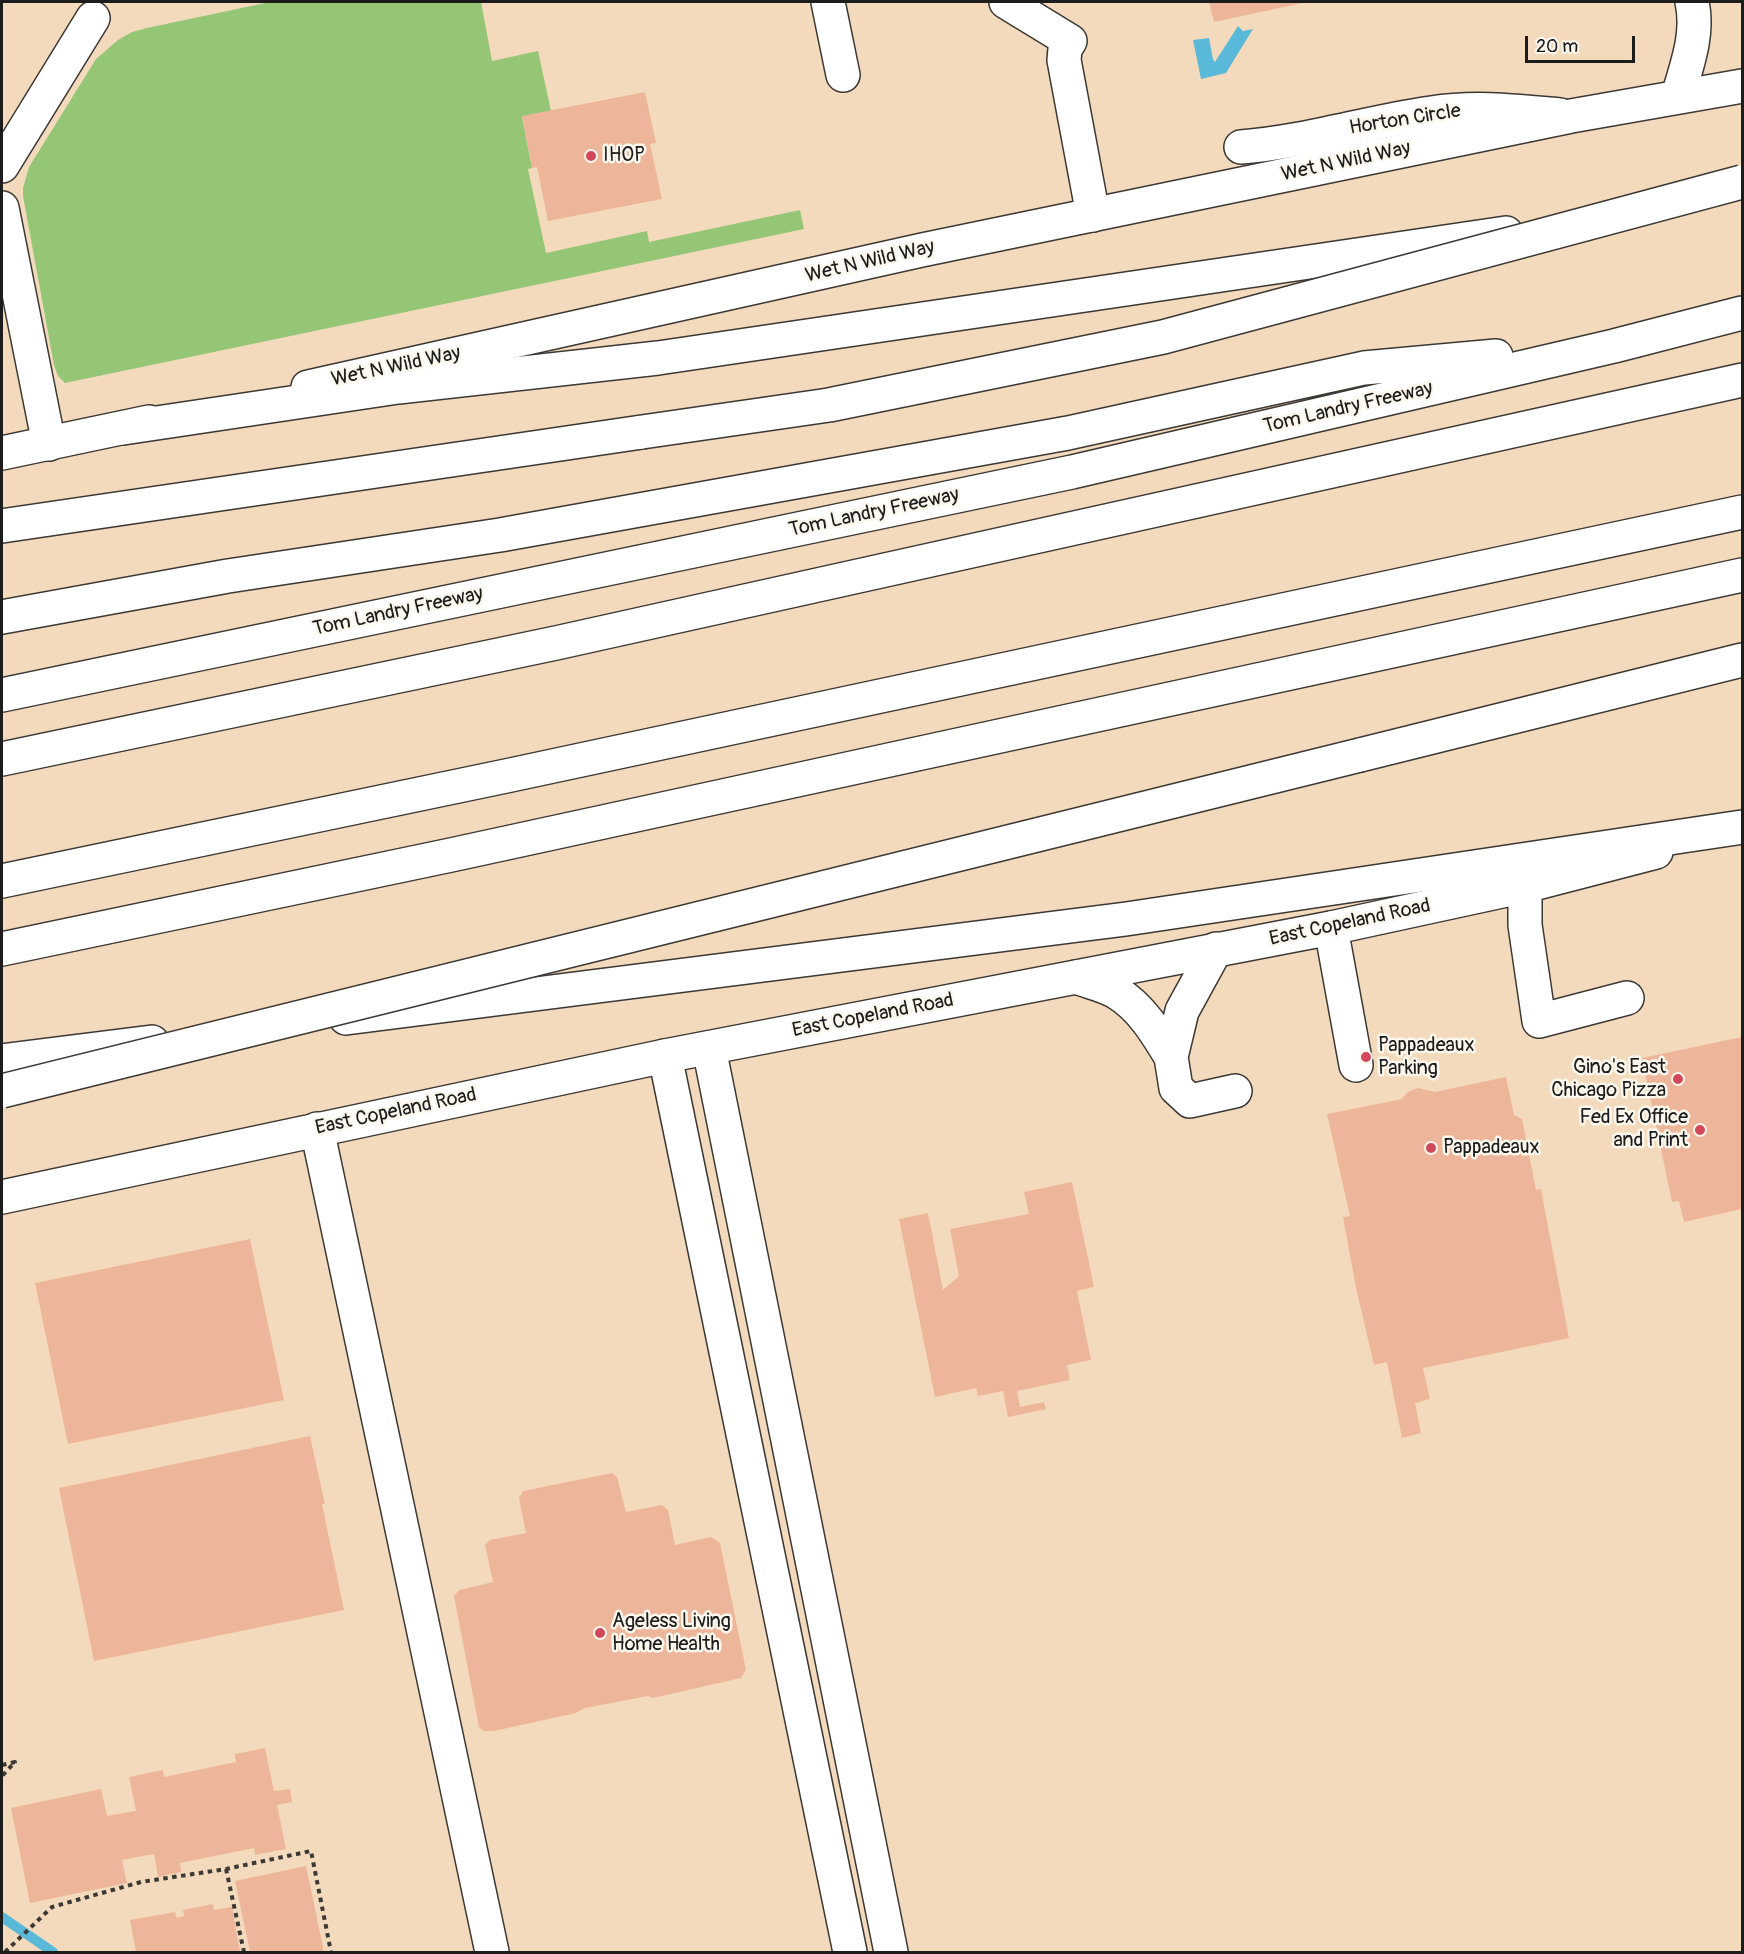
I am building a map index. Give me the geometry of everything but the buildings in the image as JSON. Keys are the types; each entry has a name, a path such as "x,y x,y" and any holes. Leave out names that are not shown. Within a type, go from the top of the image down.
{"main road":[{"path":"828,2 843,75"},
{"path":"1006,2 1070,41 1065,49 1064,60 1093,215"},
{"path":"1678,96 1695,33 1696,16 1692,2"},
{"path":"2,166 93,18"},
{"name":"Wet N Wild Way","path":"2,453 922,250 1571,116 1743,86"},
{"name":"Horton Circle","path":"1241,147 1273,144 1432,112 1490,108 1571,116"},
{"path":"2,526 829,405 1163,337 1743,182"},
{"path":"123,428 398,387 681,354 1743,198"},
{"path":"2,208 49,444"},
{"name":"Tom Landry Freeway","path":"2,695 1072,472 1614,346 1743,312"},
{"path":"2,617 228,576 500,535 1068,433 1364,368 1614,346"},
{"path":"2,759 544,646 1743,380"},
{"path":"2,881 530,771 1743,512"},
{"path":"2,949 474,850 1743,575"},
{"path":"2,1091 1743,660"},
{"path":"2,1061 1126,919 1743,828"},
{"name":"East Copeland Road","path":"2,1197 665,1056 1331,928 1525,886 1743,828"},
{"path":"1525,886 1525,925 1539,1021 1627,998"},
{"path":"1331,928 1356,1065"},
{"path":"1216,949 1182,1011 1171,1057 1176,1088 1190,1101 1235,1091"},
{"path":"1076,977 1115,992 1137,1008 1171,1057"},
{"path":"709,1048 891,1953"},
{"path":"665,1056 850,1953"},
{"path":"317,1129 492,1953"},
{"path":"732,1380 773,1371"}],"path":[{"path":"2,1765 15,1762 2,1776"},
{"path":"5,1953 52,1907 141,1882 226,1869 311,1851 332,1953"},
{"path":"226,1869 244,1953"}],"green space":[{"path":"270,2 481,2 492,61 538,51 551,111 522,117 532,168 528,169 546,253 647,231 649,242 800,210 804,229 65,383 58,376 54,365 23,196 29,167 96,59 118,40 132,32 147,28"}],"water":[{"path":"1238,26 1243,31 1253,29 1226,73 1201,79 1193,40 1209,38 1215,62"}],"waterway":[{"path":"2,1917 53,1952"}],"place":[{"name":"IHOP","path":"591,156"},
{"name":"Pappadeaux Parking","path":"1366,1057"},
{"name":"Gino's East Chicago Pizza","path":"1678,1079"},
{"name":"Fed Ex Office and Print","path":"1700,1130"},
{"name":"Pappadeaux","path":"1431,1148"},
{"name":"Ageless Living Home Health","path":"600,1633"}]}
